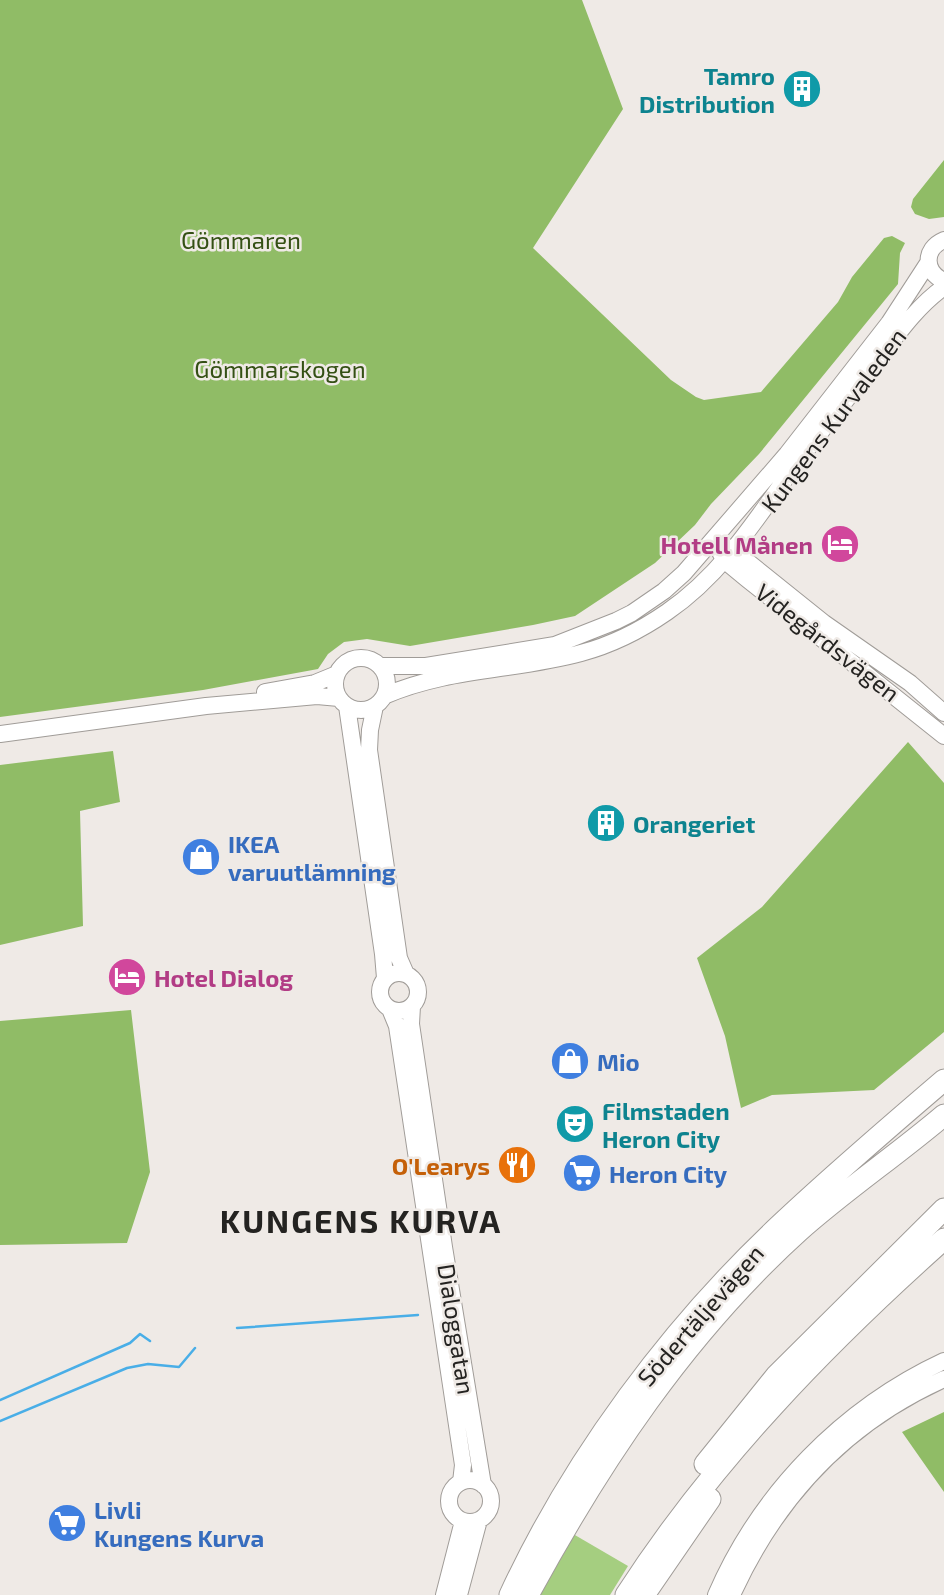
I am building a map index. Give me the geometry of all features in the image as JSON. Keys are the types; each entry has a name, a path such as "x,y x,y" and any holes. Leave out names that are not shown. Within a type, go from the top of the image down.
{"highway":[{"name":"Södertäljevägen","path":"510,1595 555,1512 630,1395 698,1311 780,1224 944,1080"},
{"path":"528,1595 611,1453 645,1404 722,1310 799,1231 940,1119"},
{"path":"649,1559 669,1513 723,1439 767,1386 842,1308 944,1209"},
{"path":"626,1595 649,1559 710,1477 769,1410 867,1309 944,1239"},
{"path":"644,1595 769,1410"},
{"path":"496,1595 530,1537 555,1512"}],"street":[{"name":"Kungens Kurvaleden","path":"380,666 426,666 535,649 575,639 632,613 648,602 684,573 769,476 894,315 928,263 932,248 944,240"},
{"path":"928,263 936,277 944,284"},
{"name":"Kungens Kurvaleden","path":"380,701 425,680 560,658 612,642 671,609 696,590 729,555 898,334 944,284"},
{"name":"Videgårdsvägen","path":"713,541 944,736"},
{"name":"Videgårdsvägen","path":"729,555 910,683 944,713"},
{"path":"385,978 391,974 406,974 411,977 417,987 412,1006 404,1010 390,1009 381,1000 379,993 385,978 382,940 343,702 335,682 341,667 356,658 373,661 380,666 387,681 370,730 369,750 399,958 406,974"},
{"path":"206,706 242,696 315,683 337,674"},
{"path":"0,734 206,706 317,696 343,702 361,710 380,701"},
{"name":"Dialoggatan","path":"412,1006 411,1024 444,1247 483,1485"},
{"name":"Dialoggatan","path":"390,1009 397,1026 463,1465 461,1482"},
{"path":"732,1595 753,1553 784,1506 834,1450 891,1390 944,1361"},
{"path":"716,1595 758,1517 789,1478 826,1441 872,1411 944,1380"},
{"path":"461,1482 477,1482 483,1485 490,1499 490,1507 485,1515 471,1520 455,1516 450,1508 451,1492 461,1482"},
{"path":"444,1595 471,1520"},
{"path":"459,1595 471,1520"}],"green space":[{"name":"Gömmarskogen","path":"0,0 582,0 623,109 533,248 671,380 704,400 761,392 838,302 852,277 884,238 892,236 905,243 900,253 898,284 759,454 711,504 695,525 655,563 575,616 410,646 367,639 344,642 328,654 318,669 203,690 0,717"},
{"path":"944,160 944,217 929,219 915,214 911,207 913,199"},
{"path":"908,742 944,783 944,1032 874,1090 772,1095 741,1108 725,1036 697,958 762,907"},
{"path":"113,751 120,802 80,811 83,926 0,945 0,765"},
{"path":"131,1010 150,1172 127,1243 0,1245 0,1021"},
{"path":"944,1412 944,1492 902,1432"},
{"path":"568,1531 628,1566 610,1595 540,1595"}],"waterway":[{"path":"237,1328 418,1315"},
{"path":"0,1400 130,1343 140,1334 150,1341"},
{"path":"0,1421 127,1368 148,1364 179,1367 195,1348"}],"place":[{"name":"Tamro Distribution","path":"802,89"},
{"name":"Hotell Månen","path":"840,544"},
{"name":"Orangeriet","path":"606,823"},
{"name":"IKEA varuutlämning","path":"201,857"},
{"name":"Hotel Dialog","path":"127,977"},
{"name":"Mio","path":"570,1061"},
{"name":"Filmstaden Heron City","path":"575,1124"},
{"name":"O'Learys","path":"517,1165"},
{"name":"Heron City","path":"582,1173"},
{"name":"Livli Kungens Kurva","path":"67,1523"}],"district":[{"name":"KUNGENS KURVA","path":"361,1220"}],"park label":[{"name":"Gömmaren","path":"241,239"}]}
